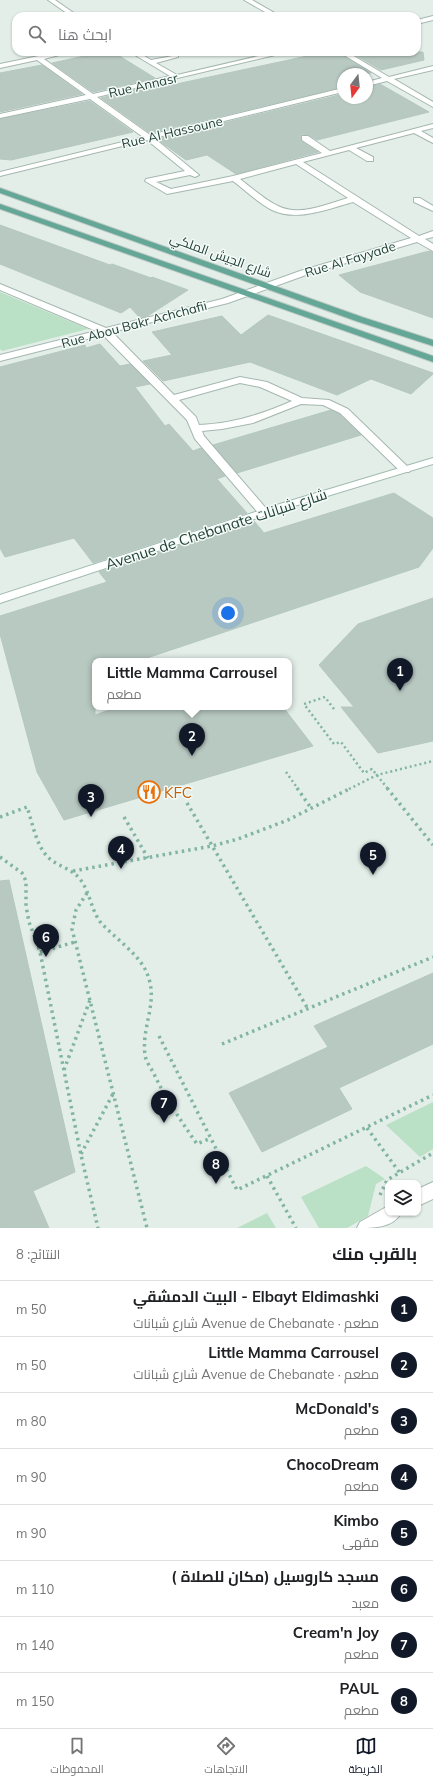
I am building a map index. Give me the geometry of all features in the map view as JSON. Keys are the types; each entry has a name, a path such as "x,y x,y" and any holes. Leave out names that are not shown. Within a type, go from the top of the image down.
{"main road":[{"name":"شارع الجيش الملكي","path":"0,190 359,319 433,344"},
{"name":"شارع الجيش الملكي","path":"0,206 433,359"}],"street":[{"path":"51,0 70,12"},
{"path":"247,0 269,12"},
{"path":"421,21 433,18"},
{"path":"0,66 48,56"},
{"path":"140,56 176,77"},
{"path":"151,62 176,56"},
{"name":"Rue Annasr","path":"0,116 268,56"},
{"path":"349,56 433,105"},
{"path":"38,58 93,96 148,137 206,184"},
{"path":"373,83 433,68"},
{"name":"Rue Al Hassoune","path":"0,174 337,91"},
{"path":"191,172 149,181 170,192 234,178 433,126"},
{"path":"414,130 433,141"},
{"path":"305,138 328,153"},
{"path":"350,148 370,159"},
{"path":"296,161 433,248"},
{"path":"234,178 275,208 283,211 302,212 354,199"},
{"path":"417,200 433,210"},
{"name":"Rue Al Fayyade","path":"267,285 433,234"},
{"name":"Rue Abou Bakr Achchafii","path":"1,357 106,332 225,301 267,285"},
{"path":"0,287 106,332 192,419 199,438 264,513"},
{"path":"172,399 240,380 247,380 256,382 300,401 325,402 344,410 405,470"},
{"path":"195,428 220,428 269,414 300,401"},
{"name":"Avenue de Chebanate شارع شبانات","path":"0,599 264,513 433,461"},
{"path":"421,1196 433,1190"}],"path":[{"path":"334,709 325,697 304,704 334,744 341,742 364,773 372,770 377,775 433,845"},
{"path":"72,871 212,846 264,830 377,775 433,761"},
{"path":"286,772 311,808"},
{"path":"187,803 308,1009"},
{"path":"0,817 27,807 42,850 55,862 72,871 80,878 87,892 90,906 99,920 143,967 150,981 152,996 151,1012 144,1032 145,1057 166,1100 197,1144 211,1138"},
{"path":"124,817 148,858"},
{"path":"0,857 18,869 26,881 26,906 28,922 40,952 81,1155 98,1228"},
{"path":"87,892 74,909 72,929 147,1228"},
{"path":"40,952 75,942"},
{"path":"222,1044 433,957"},
{"path":"64,1071 90,1000"},
{"path":"159,1036 237,1190 433,1095"},
{"path":"81,1155 114,1092"},
{"path":"367,1128 400,1173"},
{"path":"380,1222 380,1199 383,1186 387,1180 433,1153"},
{"path":"267,1176 296,1228"}],"green space":[{"path":"0,292 88,329 2,351 0,349"},
{"path":"433,1102 433,1149 420,1157 386,1125"},
{"path":"366,1166 385,1179 376,1184 368,1216 347,1228 319,1228 301,1197"},
{"path":"267,1213 276,1228 237,1228"}],"building":[{"path":"421,52 423,52 424,60 381,70 357,56 421,56"},
{"path":"84,56 119,56 155,78 93,92 52,63"},
{"path":"307,56 344,56 363,68 337,68 337,88 150,133 101,98 163,83 167,86"},
{"path":"42,65 82,94 0,112 0,73"},
{"path":"380,84 429,112 317,140 309,135 302,134 300,136 301,141 318,152 236,174 207,155 186,160 157,139 337,95 337,104 373,104 373,86"},
{"path":"90,101 133,132 11,160 0,159 0,119"},
{"path":"0,225 110,265 112,264 188,290 146,317 140,318 130,307 121,313 0,264"},
{"path":"429,251 433,252 433,318 360,292 339,275"},
{"path":"268,315 433,374 411,394 371,379 337,395 250,362 163,381 143,361 172,355 152,332 222,316 241,335"},
{"path":"100,344 120,366 130,364 150,384 135,387 165,426 169,424 193,451 201,448 225,476 217,479 247,513 93,563 74,538 5,557 0,548 0,367 85,345 86,348"},
{"path":"331,410 339,414 361,435 237,473 213,445"},
{"path":"394,493 433,518 433,548 419,567 147,658 92,658 92,710 95,710 95,715 109,710 285,710 313,746 64,820 37,772 0,634 0,616 107,582 99,572 254,521 264,533"},
{"path":"433,598 433,741 378,753 341,707 354,707 319,665 358,624"},
{"path":"9,880 75,1172 33,1191 49,1228 0,1228 0,881"},
{"path":"433,973 433,1044 339,1088 352,1109 262,1152 229,1093 328,1047 314,1026"}],"place":[{"name":"Elbayt Eldimashki - البيت الدمشقي","path":"400,691"},
{"name":"Little Mamma Carrousel","path":"192,756"},
{"name":"KFC","path":"149,792"},
{"name":"McDonald's","path":"91,817"},
{"name":"ChocoDream","path":"121,869"},
{"name":"Kimbo","path":"373,875"},
{"name":"مسجد كاروسيل (مكان للصلاة )","path":"46,957"},
{"name":"Cream'n Joy","path":"164,1123"},
{"name":"PAUL","path":"216,1184"}]}
